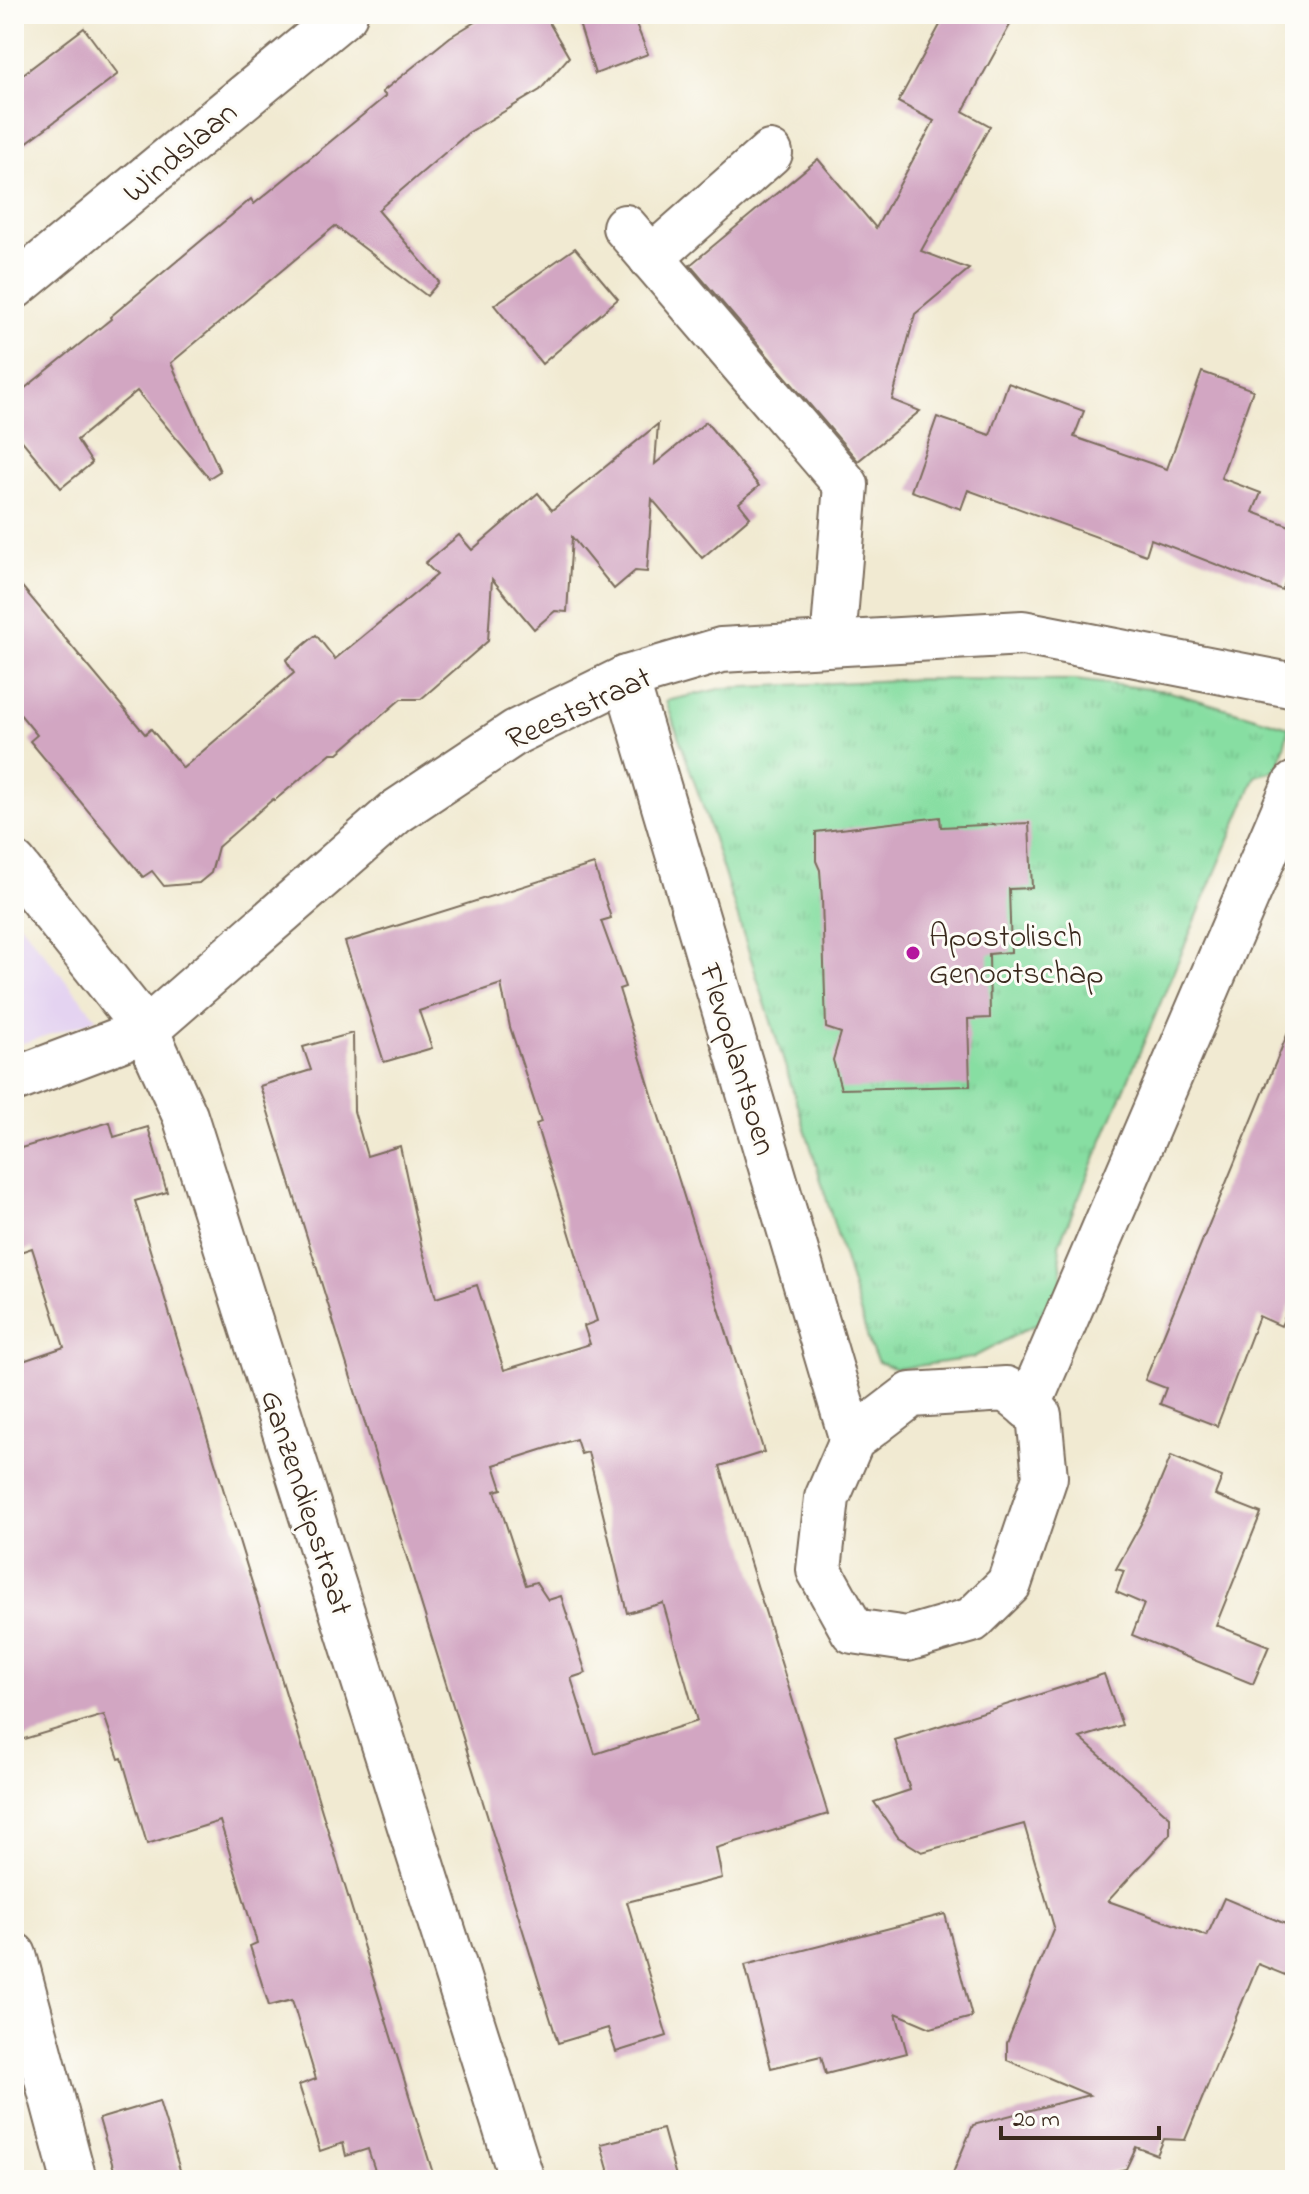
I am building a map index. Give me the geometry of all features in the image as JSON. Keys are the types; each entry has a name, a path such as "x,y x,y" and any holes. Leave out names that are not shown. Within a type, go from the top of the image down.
{"street":[{"name":"Windslaan","path":"14,287 345,14"},
{"path":"770,153 638,242 846,485 833,643"},
{"name":"Reeststraat","path":"146,1030 396,812 516,732 626,678 721,650 1023,633 1295,686"},
{"name":"Flevoplantsoen","path":"626,678 852,1440"},
{"path":"1028,1407 1295,784"},
{"name":"Ganzendiepstraat","path":"14,864 146,1030 185,1116 522,2180"},
{"path":"14,1080 146,1030"},
{"path":"1006,1389 1028,1407 1039,1415 1045,1477 1009,1584 972,1620 907,1639 853,1631 819,1570 827,1498 852,1440 911,1395 1006,1389"},
{"path":"14,1955 74,2180"}],"shaded area":[{"path":"14,916 97,1019 14,1046"}],"green space":[{"path":"920,679 1075,680 1167,691 1289,727 1278,770 1256,776 1059,1244 1063,1288 1040,1322 972,1358 896,1369 878,1362 870,1346 814,1157 701,801 666,701 724,688"}],"building":[{"path":"488,14 544,14 569,57 540,90 468,133 378,210 439,282 427,296 335,226 171,363 220,471 209,478 137,391 77,440 92,463 61,488 14,431 14,397 251,199 254,204 386,96 382,92 450,37"},
{"path":"576,14 632,14 648,54 595,74"},
{"path":"946,14 1016,14 963,111 990,126 921,251 969,269 915,314 892,400 920,411 858,461 690,265 818,159 876,228 934,121 898,102"},
{"path":"84,28 118,74 14,152 14,81"},
{"path":"575,248 618,299 542,364 494,305"},
{"path":"1202,372 1253,390 1221,478 1261,493 1253,512 1295,528 1295,557 1282,590 1151,539 1146,555 968,490 961,509 911,491 937,417 990,435 1008,383 1084,411 1074,437 1167,469"},
{"path":"706,422 759,486 739,503 750,517 702,558 652,499 647,572 635,571 614,589 572,537 567,612 555,611 534,629 492,579 488,641 421,699 401,699 338,753 331,753 273,799 218,847 211,873 199,883 164,886 152,871 143,877 30,741 37,735 14,707 14,577 145,734 151,729 183,768 294,673 286,660 316,635 335,659 437,575 425,563 459,535 472,550 538,493 552,510 658,424 655,464"},
{"name":"Apostolisch Genootschap","path":"940,817 941,827 1029,823 1032,888 1009,889 1011,952 989,954 990,1018 968,1019 970,1086 841,1089 833,1060 841,1033 826,1028 822,899 820,870 816,861 816,832"},
{"path":"594,864 611,918 601,921 625,987 619,989 764,1452 720,1466 828,1814 716,1848 722,1878 627,1902 667,2036 616,2052 608,2028 558,2043 260,1086 311,1070 303,1047 353,1033 354,1111 367,1156 400,1146 436,1298 477,1285 504,1370 590,1344 584,1326 597,1321 536,1124 541,1122 510,1027 501,984 419,1011 432,1048 384,1062 345,942","holes":["576,1439 581,1454 588,1452 627,1613 663,1603 697,1721 595,1754 571,1678 586,1673 561,1596 548,1600 536,1582 526,1585 495,1491 502,1489 494,1465"]},
{"path":"1294,1018 1295,1294 1281,1326 1259,1316 1217,1426 1160,1404 1166,1388 1145,1380"},
{"path":"110,1122 114,1137 148,1127 167,1192 135,1201 435,2180 378,2180 368,2149 346,2156 343,2143 320,2151 299,2085 316,2079 292,2000 269,2006 250,1946 257,1943 220,1821 147,1844 122,1758 119,1759 104,1715 14,1742 14,1364 64,1347 32,1248 14,1254 14,1150"},
{"path":"1171,1456 1222,1477 1215,1495 1261,1513 1216,1625 1269,1646 1253,1684 1132,1635 1144,1604 1116,1592 1124,1571 1116,1569 1148,1511"},
{"path":"1104,1674 1122,1725 1080,1738 1170,1817 1170,1834 1108,1901 1207,1936 1224,1898 1295,1928 1295,1979 1258,1964 1185,2140 1164,2139 1157,2155 1136,2147 1126,2169 1078,2180 950,2180 973,2125 1089,2095 1007,2060 1007,2043 1054,1927 1024,1824 922,1852 898,1837 874,1802 910,1790 895,1740"},
{"path":"945,1914 972,2017 931,2028 896,2013 907,2053 826,2074 821,2056 771,2068 745,1965"},
{"path":"159,2101 183,2180 117,2180 99,2119"},
{"path":"663,2129 677,2180 611,2180 601,2144"}],"place":[{"name":"Apostolisch Genootschap","path":"913,953"}]}
